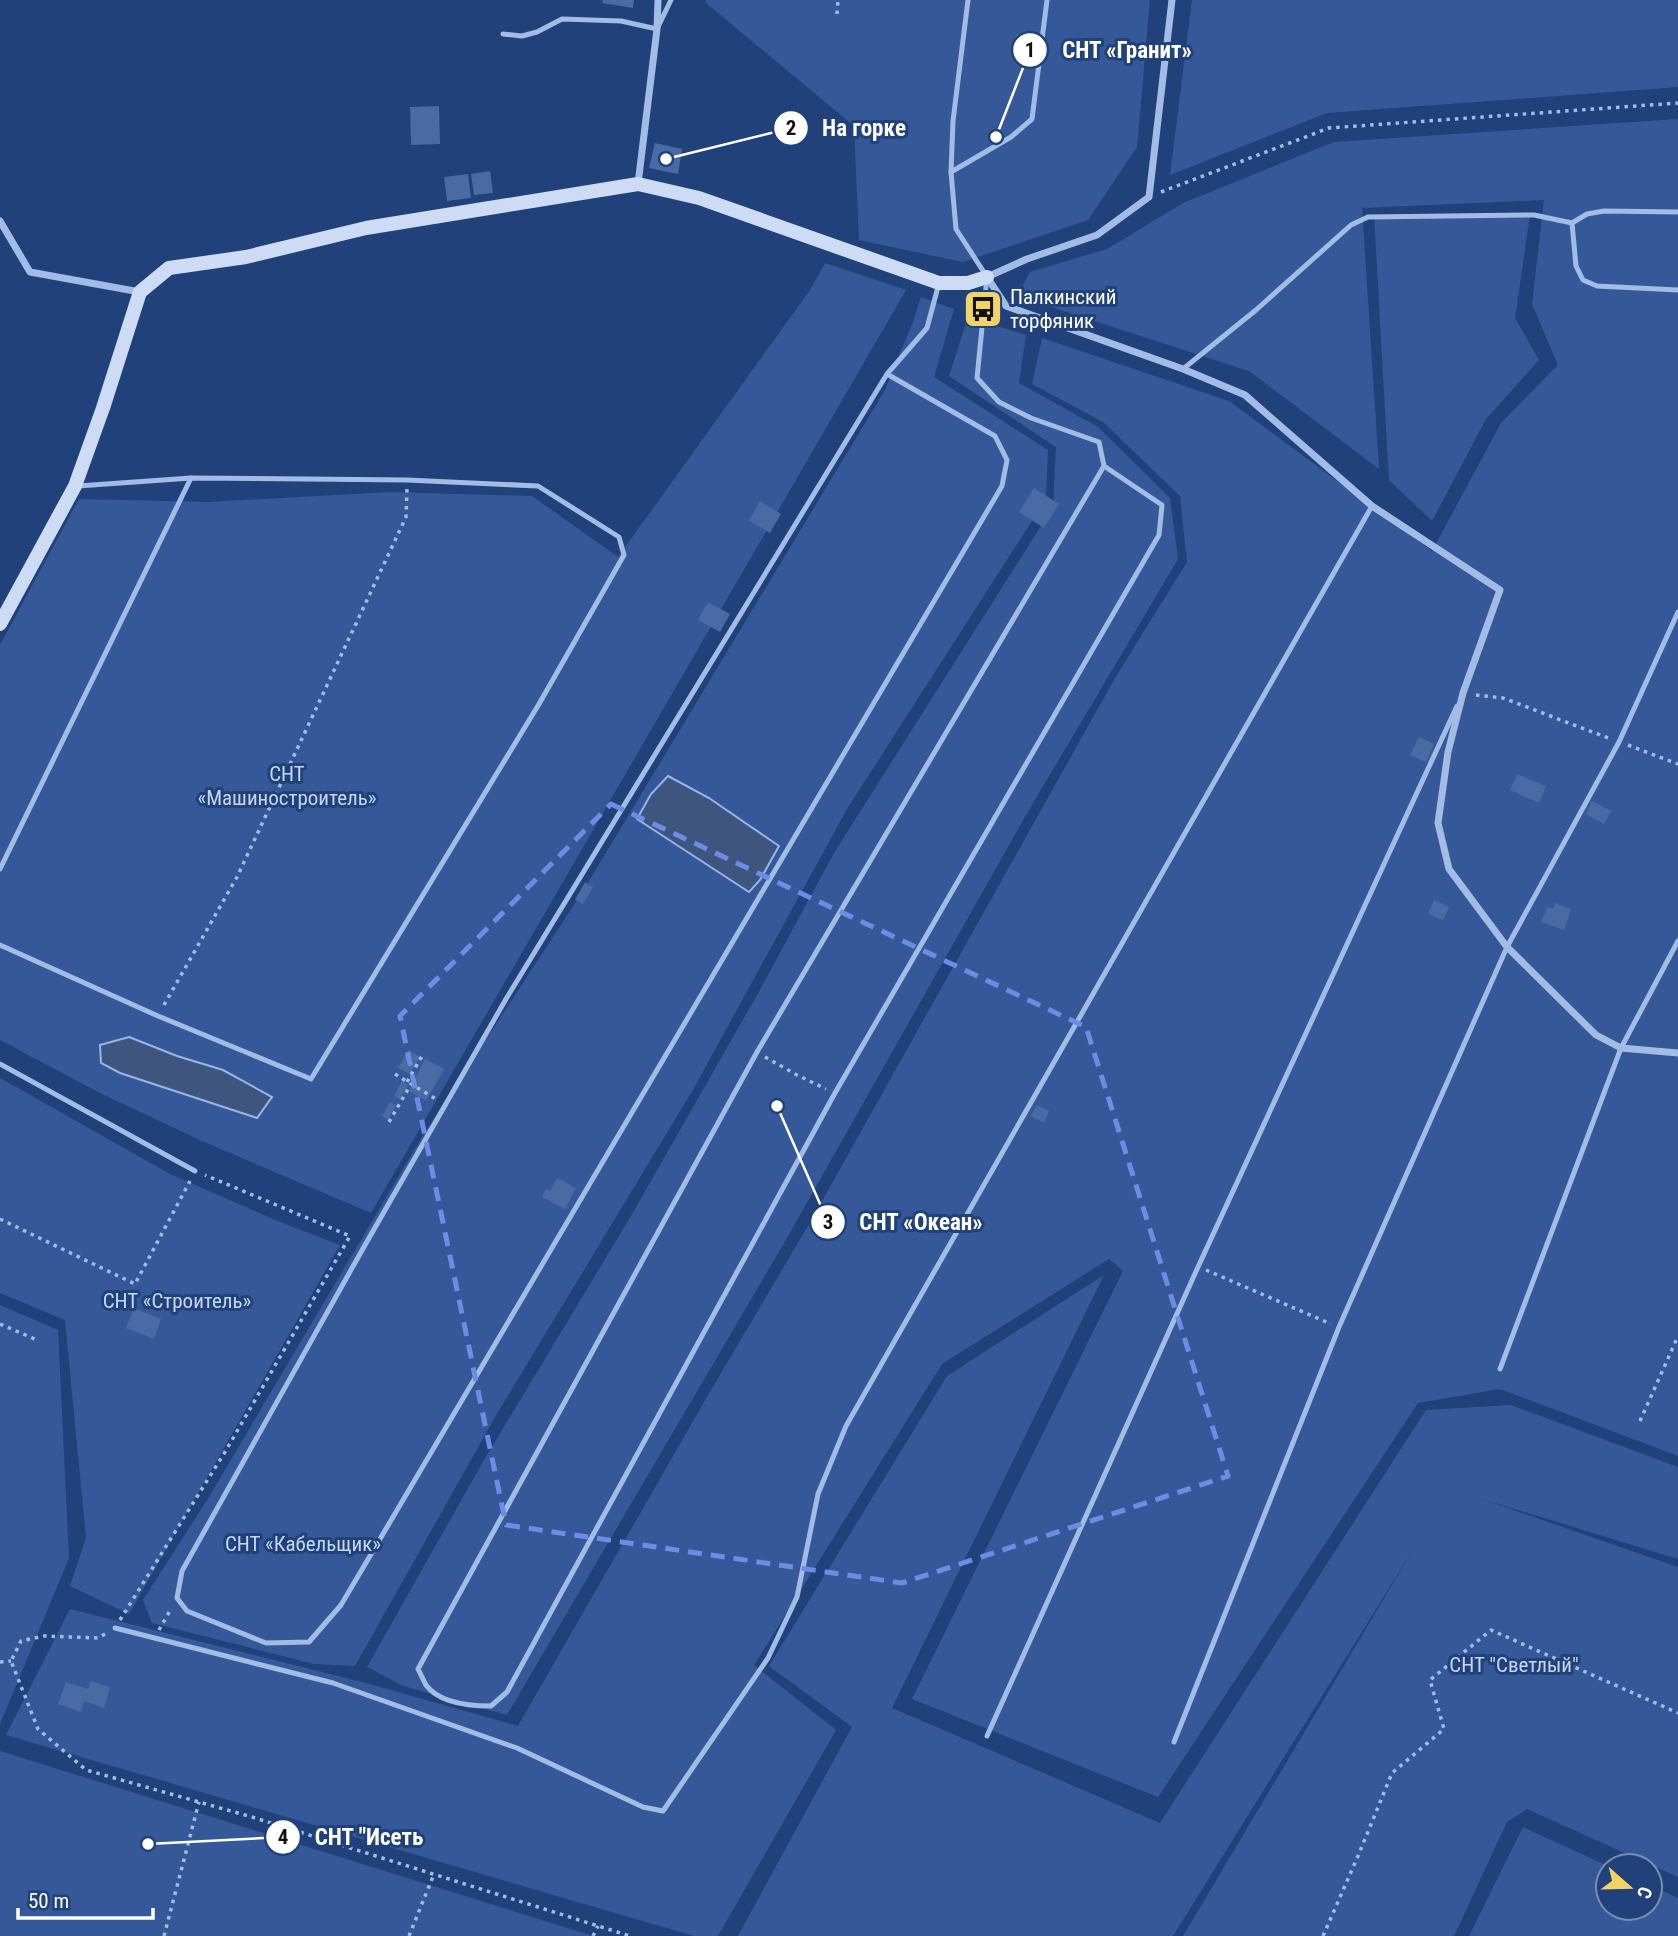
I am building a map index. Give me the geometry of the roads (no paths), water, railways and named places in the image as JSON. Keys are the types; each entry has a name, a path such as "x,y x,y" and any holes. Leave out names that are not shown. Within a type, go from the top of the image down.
{"street":[{"path":"638,184 657,29 658,0"},
{"path":"0,625 75,486 140,292 169,268 246,257 366,229 638,184 699,198 939,283 968,283 1097,235 1149,197 1172,0"},
{"path":"0,221 30,272 140,292"},
{"path":"988,277 1006,306 1183,369 1245,396 1372,506 1500,590 1463,693 1448,752 1438,823 1449,869 1507,947 1596,1035 1621,1048 1678,1053"}],"lane":[{"path":"503,34 523,36 562,19 621,21 657,29 671,0"},
{"path":"968,0 953,121 951,172 956,229 988,277 977,378 999,402 1031,418 1099,442 1104,467 757,1052 418,1669 426,1686 442,1697 470,1706 491,1706 507,1692 835,1093 1159,536 1161,505 1104,467"},
{"path":"951,172 1011,137 1032,119 1047,0"},
{"path":"1183,369 1256,310 1351,225 1368,217 1534,215 1572,223 1587,214 1604,211 1678,212"},
{"path":"1572,223 1576,265 1583,280 1597,286 1678,290"},
{"path":"887,374 995,436 1007,460 1002,486 341,1605 309,1642 266,1643 187,1611 177,1598 182,1572 365,1245 506,999 887,374 926,328 939,283"},
{"path":"0,945 158,1016 311,1079 539,704 624,555 619,537 538,486 407,480 191,478 75,486"},
{"path":"0,869 191,478"},
{"path":"115,1628 333,1682 517,1748 643,1807 663,1811 768,1658 797,1597 818,1494 846,1426 1372,506"},
{"path":"1174,1742 1339,1327 1507,947 1619,742 1678,612"},
{"path":"987,1736 1198,1267 1463,693"},
{"path":"1500,1369 1621,1048 1678,941"},
{"path":"0,1064 195,1171"}],"place":[{"name":"СНТ «Гранит»","path":"996,137"},
{"name":"На горке","path":"666,159"},
{"name":"Палкинский торфяник","path":"983,309"},
{"name":"СНТ «Океан»","path":"777,1106"},
{"name":"СНТ \"Исеть","path":"148,1844"}],"park label":[{"name":"СНТ «Машиностроитель»","path":"287,786"},
{"name":"СНТ «Строитель»","path":"177,1301"},
{"name":"СНТ «Кабельщик»","path":"303,1544"},
{"name":"СНТ \"Светлый\"","path":"1514,1665"}]}
